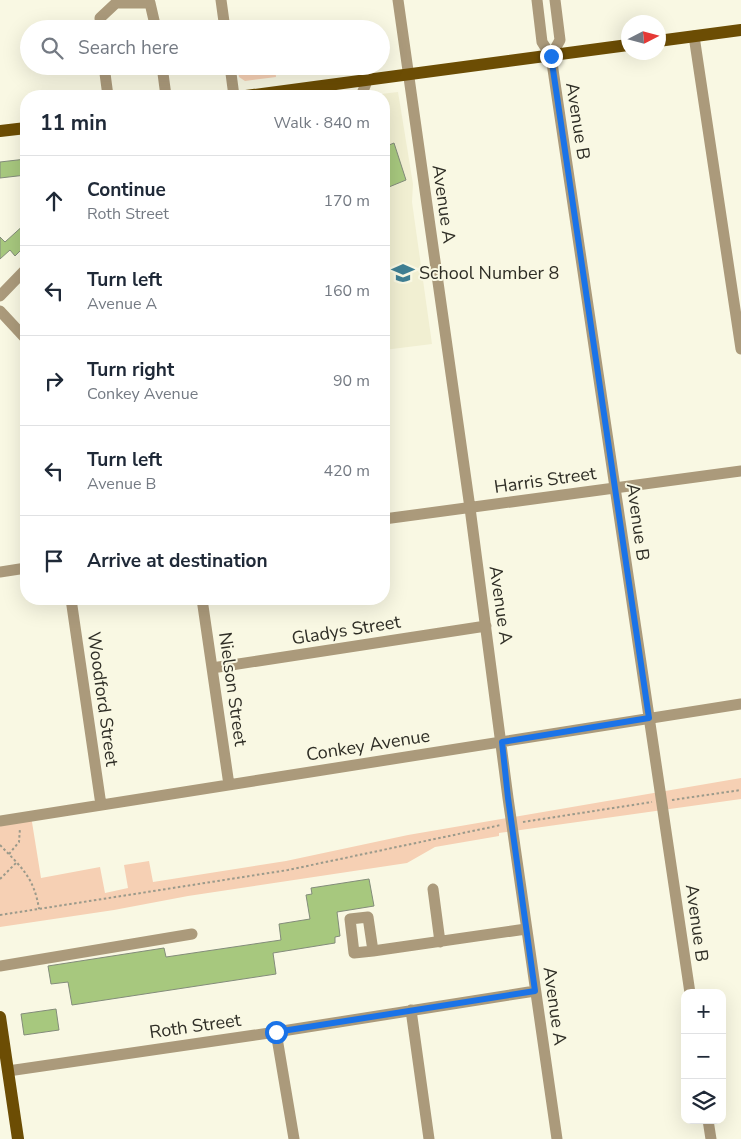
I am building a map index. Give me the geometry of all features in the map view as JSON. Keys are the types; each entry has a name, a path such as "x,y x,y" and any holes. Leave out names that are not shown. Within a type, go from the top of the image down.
{"main road":[{"path":"666,40 741,30"},
{"path":"294,90 621,46"},
{"path":"0,131 20,129"},
{"path":"0,1017 18,1139"}],"street":[{"path":"221,0 224,20"},
{"name":"Avenue A","path":"398,0 470,508 502,742 511,824 557,1139"},
{"path":"537,0 542,42 551,56 560,40 554,0"},
{"path":"100,20 116,3 150,3 154,20"},
{"path":"694,36 741,349"},
{"name":"Avenue B","path":"551,56 689,989"},
{"path":"105,75 107,90"},
{"path":"163,75 165,90"},
{"path":"231,75 233,90"},
{"path":"363,90 367,81"},
{"path":"0,296 20,275"},
{"path":"0,311 20,333"},
{"name":"Harris Street","path":"390,518 741,471"},
{"path":"0,572 20,569"},
{"name":"Woodford Street","path":"72,605 101,805"},
{"name":"Nielson Street","path":"203,605 229,785"},
{"name":"Gladys Street","path":"212,668 486,626"},
{"name":"Conkey Avenue","path":"0,821 741,704"},
{"path":"433,889 440,942"},
{"path":"373,951 526,929"},
{"path":"0,966 192,934"},
{"name":"Roth Street","path":"8,1071 276,1032 535,991"},
{"path":"410,1010 428,1139"},
{"path":"276,1032 294,1139"},
{"path":"709,1124 711,1139"}],"path":[{"path":"0,915 288,870 511,824 741,790"},
{"path":"9,854 17,846 20,837 18,818"},
{"path":"0,845 31,880 39,909"},
{"path":"0,879 17,862"}],"shaded area":[{"path":"239,75 276,75 276,77 245,81"},
{"name":"School Number 8","path":"398,92 413,184 412,202 432,344 390,349 390,93"},
{"path":"741,778 741,799 499,833 499,836 435,847 407,863 0,927 0,821 31,816 41,878 100,867 105,893 128,888 124,865 149,861 153,882 286,861 408,835"}],"building":[{"path":"394,143 406,180 390,187 390,145"},
{"path":"20,160 20,176 0,178 0,162"},
{"path":"20,228 20,251 15,256 10,250 0,259 0,237 5,242"},
{"path":"369,879 374,906 337,912 340,936 335,937 335,943 273,953 276,974 72,1005 68,982 51,984 48,966 164,948 166,957 281,940 279,924 310,919 306,895 312,894 311,888"},
{"path":"56,1009 59,1030 24,1035 21,1014"}],"place":[{"name":"School Number 8","path":"403,273"}],"route":[{"path":"276,1032 535,991 502,742 649,718 551,56"}]}
